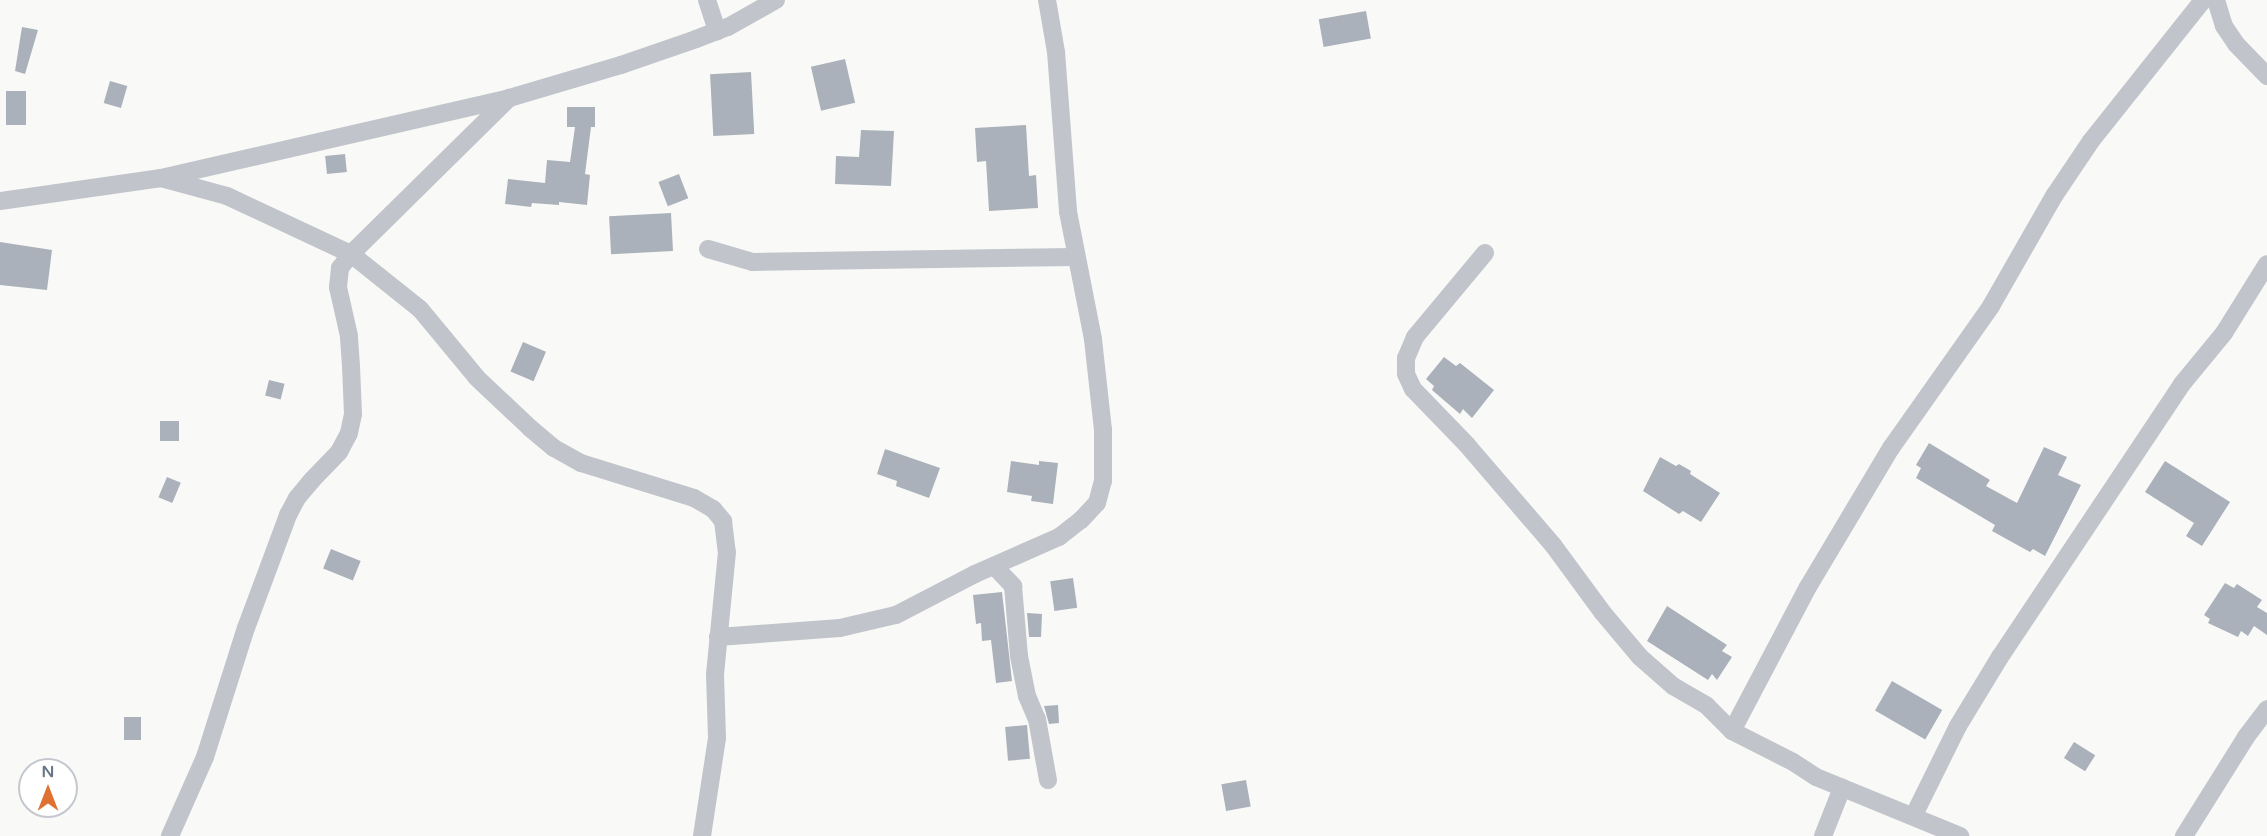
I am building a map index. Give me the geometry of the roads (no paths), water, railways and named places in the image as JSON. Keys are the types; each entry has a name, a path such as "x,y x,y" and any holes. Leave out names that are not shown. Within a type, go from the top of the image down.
{"street":[{"path":"707,0 717,31"},
{"path":"0,201 161,178 509,98 621,65 717,31 776,0"},
{"path":"718,637 840,628 877,621 914,607 994,566 1059,537 1081,520 1097,503 1103,481 1103,430 1093,339 1068,211 1056,52 1047,0"},
{"path":"1732,731 1808,587 1891,448 1991,306 2054,196 2091,141 2203,0"},
{"path":"2216,0 2224,26 2236,44 2267,76"},
{"path":"170,836 205,757 246,628 288,515 312,480 339,452 349,433 353,414 351,366 349,336 338,287 340,268 351,254 509,98"},
{"path":"161,178 227,196 351,254 420,309 477,378 554,448 581,463 694,498 713,509 723,521 727,536 715,674 717,738 702,836"},
{"path":"708,249 753,262 1076,257"},
{"path":"1485,254 1415,337 1406,358 1406,374 1413,389 1467,445 1545,536 1603,613 1640,657 1673,686 1707,706 1732,731 1842,788 1914,815 1960,836"},
{"path":"1914,815 1958,726 2000,657 2176,394 2224,333 2267,264"},
{"path":"994,566 1013,586 1019,656 1027,696 1037,719 1048,780"},
{"path":"2184,836 2246,737 2267,709"},
{"path":"1823,836 1842,788"}]}
